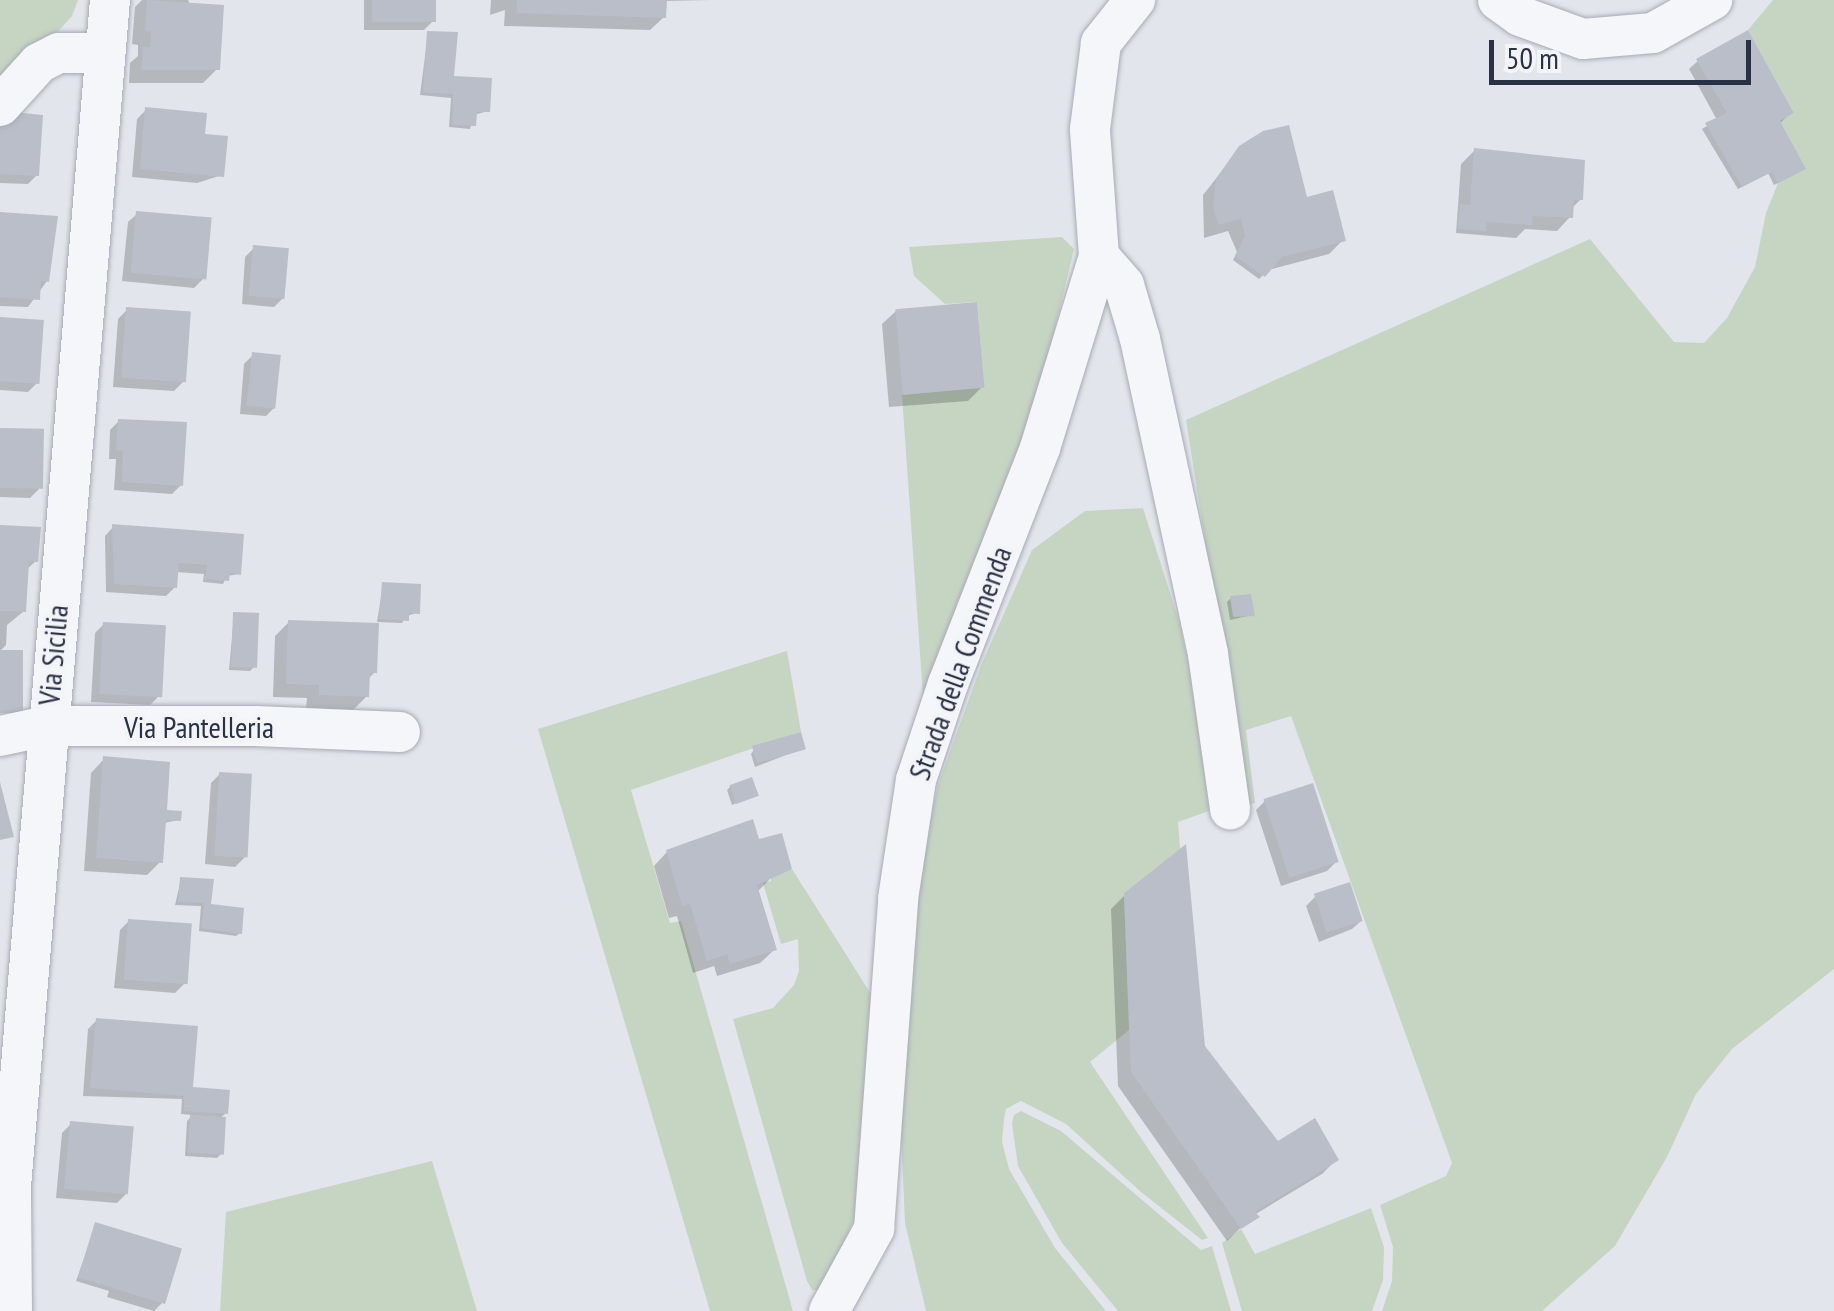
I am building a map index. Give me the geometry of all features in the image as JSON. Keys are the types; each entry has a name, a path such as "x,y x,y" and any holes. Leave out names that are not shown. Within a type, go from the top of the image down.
{"street":[{"name":"Via Sicilia","path":"12,1311 6,1188 110,0"},
{"path":"1498,0 1520,16 1584,39 1653,33 1712,0"},
{"name":"Strada della Commenda","path":"830,1311 874,1229 898,899 916,780 948,684 1040,448 1099,256 1090,130 1101,43 1125,5"},
{"path":"0,106 39,63 59,53 105,54"},
{"path":"1099,256 1124,285 1140,339 1208,654 1230,810"},
{"name":"Via Pantelleria","path":"0,736 47,726 256,726 400,732"}],"green space":[{"path":"0,0 78,0 72,16 0,95"},
{"path":"1773,0 1834,0 1834,969 1732,1049 1696,1094 1667,1157 1615,1246 1542,1311 1382,1311 1392,1281 1393,1247 1380,1205 1446,1176 1452,1163 1291,716 1246,730 1255,803 1239,807 1228,685 1186,420 1590,239 1674,342 1704,343 1727,318 1755,267 1766,213 1778,183 1805,168 1780,121 1794,113 1748,30"},
{"path":"1062,237 1074,249 1030,433 923,696 902,395 984,387 977,302 945,304 914,276 909,247"},
{"path":"1143,508 1179,621 1220,807 1178,822 1180,849 1124,893 1129,1030 1090,1062 1208,1238 1202,1240 1141,1192 1066,1124 1021,1101 1006,1109 1004,1119 1002,1142 1009,1169 1055,1248 1106,1311 926,1311 905,1223 900,1109 918,877 938,785 982,663 1032,550 1085,511"},
{"path":"787,651 801,732 631,790 670,923 681,921 793,1311 710,1311 538,729"},
{"path":"792,869 871,994 863,1197 825,1291 812,1290 807,1281 733,1019 773,1008 794,985 799,971 798,939 781,944 763,883 771,881 770,875"},
{"path":"1021,1111 1061,1131 1201,1250 1212,1246 1231,1311 1118,1311 1062,1243 1018,1166 1012,1124 1014,1115"},
{"path":"432,1161 477,1311 220,1311 226,1212"},
{"path":"1371,1208 1384,1247 1383,1280 1372,1311 1242,1311 1222,1243 1241,1229 1255,1254"}],"building":[{"path":"147,0 224,5 220,70 141,70 143,47 150,47 151,32 145,31"},
{"path":"372,0 436,0 436,22 372,22"},
{"path":"517,0 667,0 666,18 517,13"},
{"path":"1748,30 1794,113 1780,121 1806,169 1778,183 1772,172 1742,187 1705,123 1727,113 1696,59"},
{"path":"427,31 458,32 454,76 492,78 490,112 477,112 476,126 452,125 453,94 423,92"},
{"path":"145,107 207,113 205,134 228,136 224,177 140,169"},
{"path":"13,112 43,115 39,176 0,174 0,126"},
{"path":"1289,125 1307,197 1333,190 1346,241 1282,257 1265,277 1235,256 1245,236 1241,219 1218,225 1213,207 1216,179 1239,146 1263,131"},
{"path":"1474,148 1585,160 1583,200 1574,200 1573,218 1533,216 1532,225 1487,222 1486,231 1458,229 1460,204 1470,205"},
{"path":"136,211 212,218 206,279 131,273"},
{"path":"0,212 58,216 49,282 41,281 40,300 0,297"},
{"path":"253,245 289,248 284,299 249,296"},
{"path":"977,302 984,388 903,395 895,309"},
{"path":"126,307 191,312 186,382 121,378"},
{"path":"0,317 44,320 39,384 0,381"},
{"path":"252,352 281,355 275,409 246,406"},
{"path":"118,419 187,422 183,486 122,482 123,451 116,450"},
{"path":"0,428 44,429 43,489 0,488"},
{"path":"112,524 244,534 241,575 230,573 229,581 205,579 207,565 179,563 177,588 114,584"},
{"path":"0,525 41,527 38,562 29,561 26,612 0,611"},
{"path":"382,582 421,584 420,614 409,613 409,621 379,619"},
{"path":"1251,594 1255,616 1233,617 1230,596"},
{"path":"233,612 259,613 257,668 231,667"},
{"path":"288,620 379,623 377,673 370,673 369,697 319,695 319,685 286,684"},
{"path":"103,622 166,625 162,697 99,694"},
{"path":"0,650 23,650 23,713 0,713"},
{"path":"801,732 806,749 757,763 752,746"},
{"path":"103,756 170,762 167,810 182,811 181,821 166,820 163,863 96,858"},
{"path":"219,772 252,774 248,858 215,856"},
{"path":"752,777 759,796 736,804 729,785"},
{"path":"0,782 14,837 0,840"},
{"path":"1313,783 1339,862 1289,878 1264,799"},
{"path":"753,819 759,839 782,833 792,869 757,885 777,950 730,964 727,954 707,961 690,904 682,906 666,850"},
{"path":"1186,844 1205,1046 1278,1141 1315,1118 1339,1160 1255,1212 1260,1217 1241,1229 1131,1072 1124,893"},
{"path":"180,877 214,879 211,904 244,908 242,934 201,928 204,903 178,902"},
{"path":"1350,882 1363,921 1327,933 1314,894"},
{"path":"128,919 192,923 188,984 124,980"},
{"path":"96,1018 198,1026 193,1087 230,1090 228,1114 184,1111 184,1096 90,1088"},
{"path":"190,1115 226,1117 224,1155 188,1153"},
{"path":"70,1121 134,1127 128,1194 64,1189"},
{"path":"95,1222 182,1249 165,1304 78,1277"}]}
